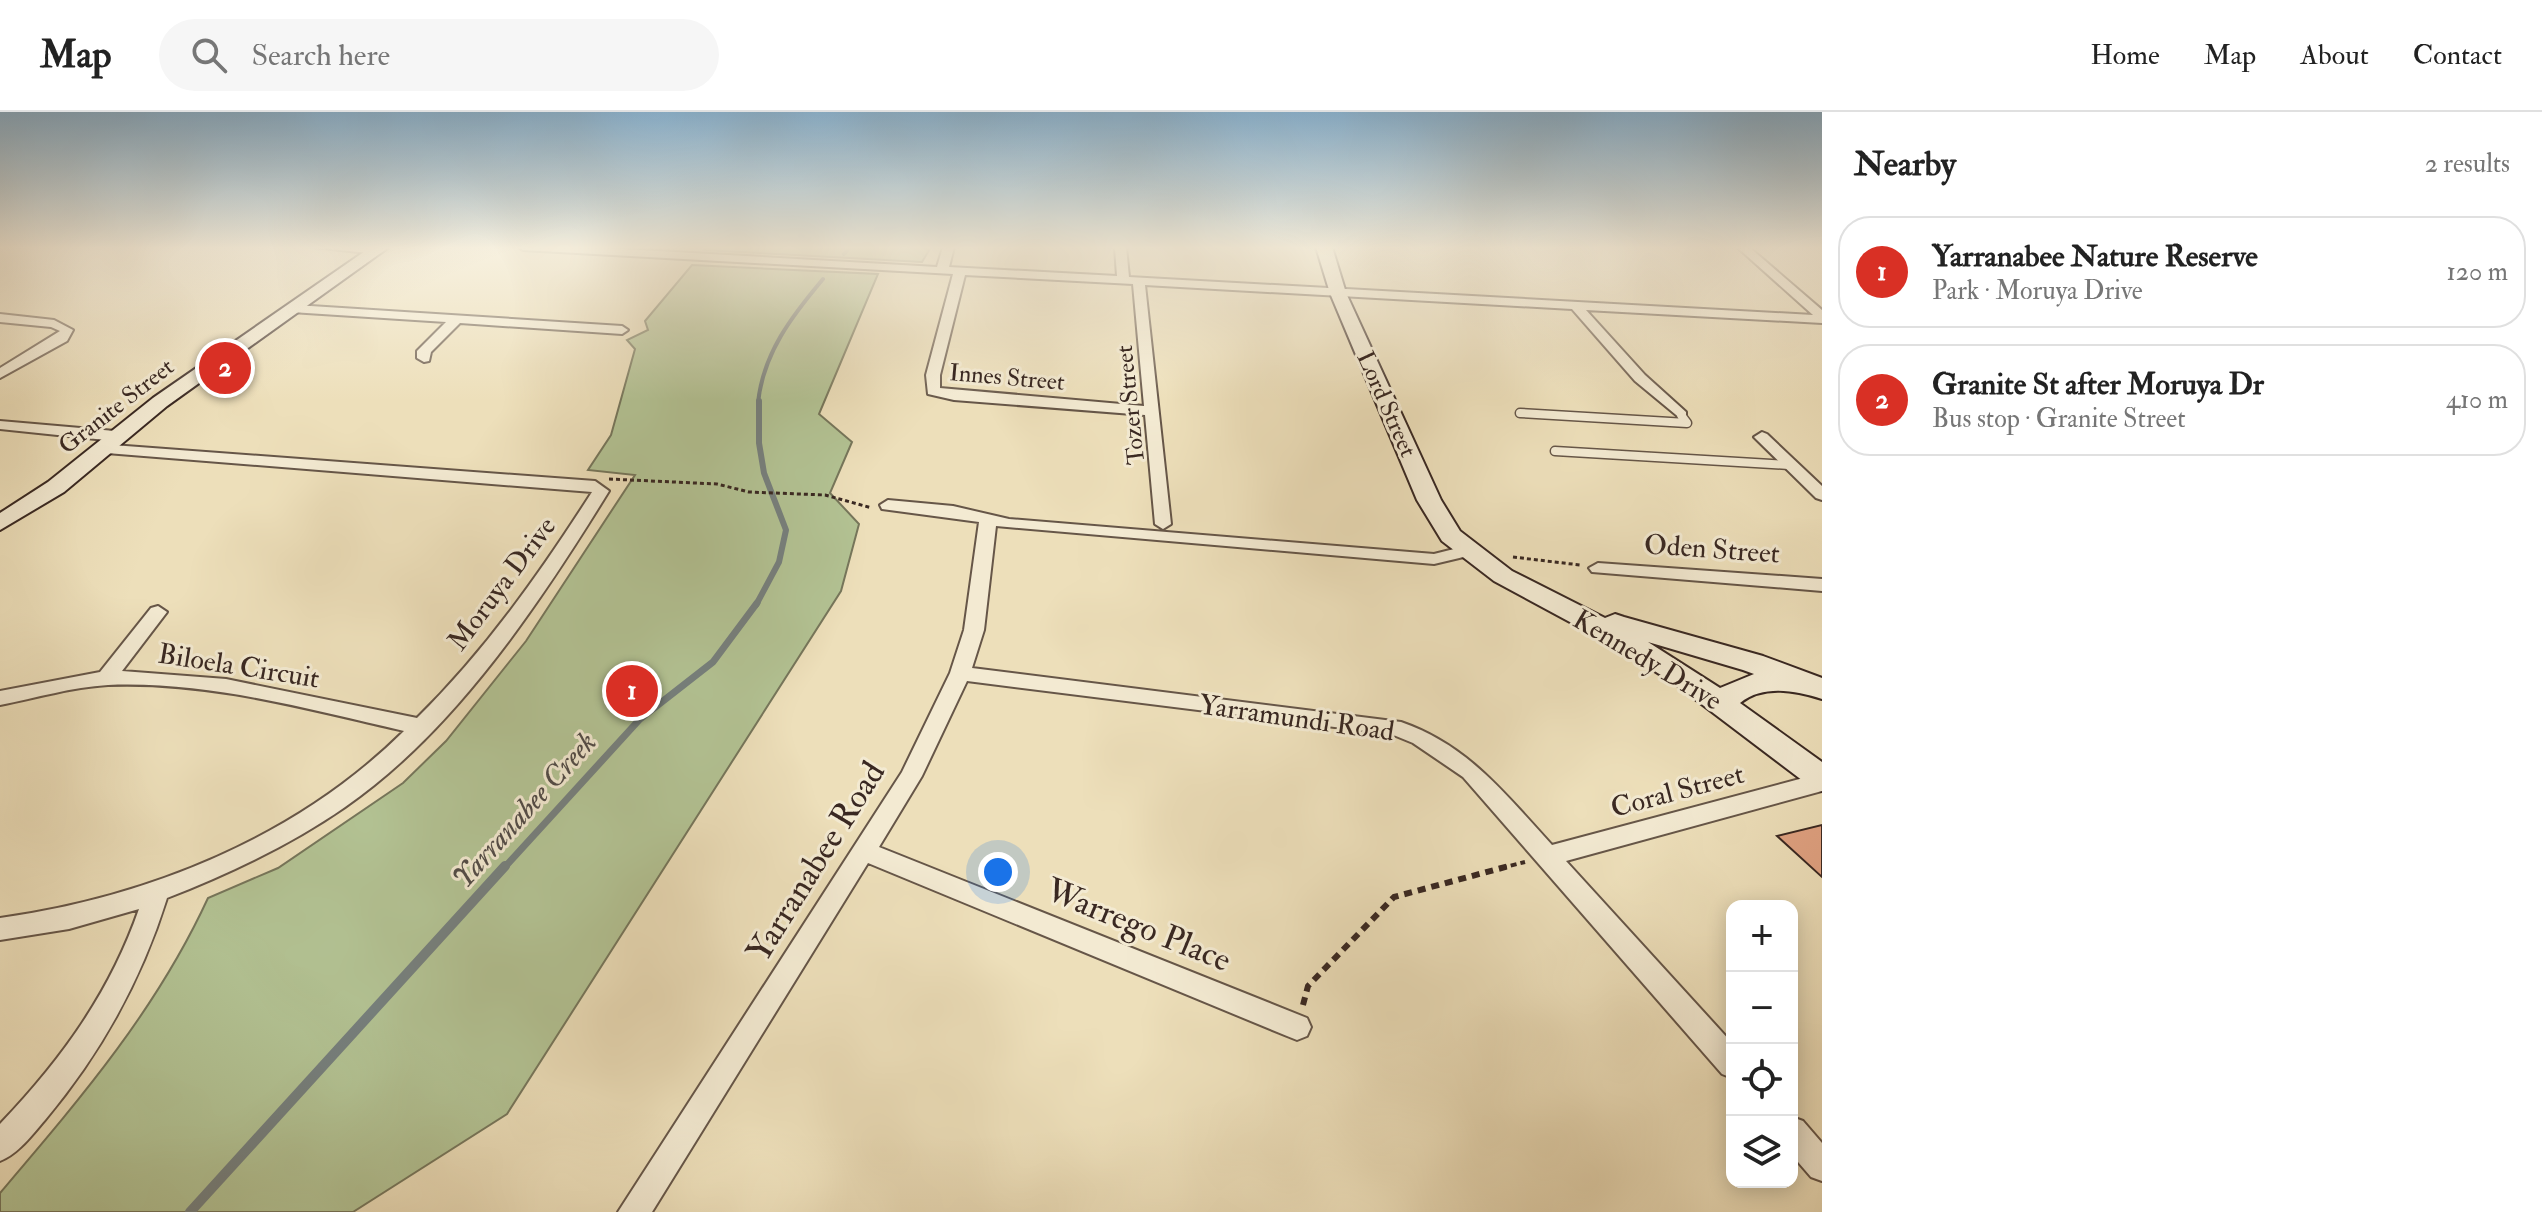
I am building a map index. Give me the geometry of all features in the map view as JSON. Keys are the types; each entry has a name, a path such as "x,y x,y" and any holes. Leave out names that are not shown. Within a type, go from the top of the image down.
{"main road":[{"name":"Granite Street","path":"0,523 56,487 108,435 310,298"},
{"name":"Lord Street","path":"1340,298 1429,500 1460,545"},
{"name":"Kennedy Drive","path":"1460,545 1503,576 1586,619 1685,677 1822,781"},
{"path":"1586,619 1617,624 1737,658 1812,686"},
{"path":"1685,677 1737,658"},
{"path":"1722,703 1733,690 1745,684 1812,686"}],"street":[{"name":"Innes Street","path":"953,298 933,375 933,391 954,396 1152,411"},
{"name":"Tozer Street","path":"1141,298 1163,524"},
{"path":"1436,298 1822,318"},
{"path":"1800,298 1822,318"},
{"path":"1576,306 1640,378 1681,415"},
{"path":"295,309 622,330"},
{"path":"0,318 54,324 67,330 62,338 0,374"},
{"path":"424,358 424,351 457,319"},
{"name":"Moruya Drive","path":"0,425 595,486 601,491 544,583 421,727 365,779 305,819 225,862 157,891 78,916 0,929"},
{"path":"1762,437 1822,495"},
{"path":"888,505 953,511 988,520 1434,559 1460,545"},
{"path":"988,520 1010,513 1163,524 1423,550 1460,545"},
{"name":"Yarranabee Road","path":"634,1212 866,852 911,776 960,673 974,630 988,520"},
{"name":"Oden Street","path":"1598,568 1822,585"},
{"path":"106,678 158,612"},
{"name":"Yarramundi Road","path":"960,673 1393,727 1421,737 1471,771 1726,1057"},
{"name":"Biloela Circuit","path":"0,698 106,678 167,678 220,685 421,727"},
{"name":"Coral Street","path":"1547,856 1822,781"},
{"name":"Warrego Place","path":"866,852 1297,1027"},
{"path":"0,1146 49,1095 119,994 140,947 157,891"},
{"path":"1798,1139 1822,1166"}],"lane":[{"path":"1520,413 1687,423 1681,415"},
{"path":"1555,451 1789,465"}],"path":[{"path":"601,491 611,477 717,484 759,493 829,496 862,508 888,505"},
{"path":"1510,556 1598,568"},
{"path":"1297,1027 1308,986 1394,897 1547,856"}],"green space":[{"path":"664,298 868,298 819,414 852,442 830,493 859,524 841,591 507,1114 353,1212 0,1212 0,1193 114,1053 165,979 208,898 278,868 403,783 446,741 526,641 635,475 588,470 611,435 635,349 627,340 648,330 645,321"}],"building":[{"path":"1822,825 1822,877 1777,836"}],"waterway":[{"name":"Yarranabee Creek","path":"758,403 773,352 807,298"},
{"name":"Yarranabee Creek","path":"756,605 779,562 786,530 764,473 759,443 759,401"},
{"name":"Yarranabee Creek","path":"504,868 640,719 713,662 757,603"},
{"name":"Yarranabee Creek","path":"190,1212 505,866"}],"place":[{"name":"Granite St after Moruya Dr","path":"225,368"},
{"name":"Yarranabee Nature Reserve","path":"632,691"}]}
